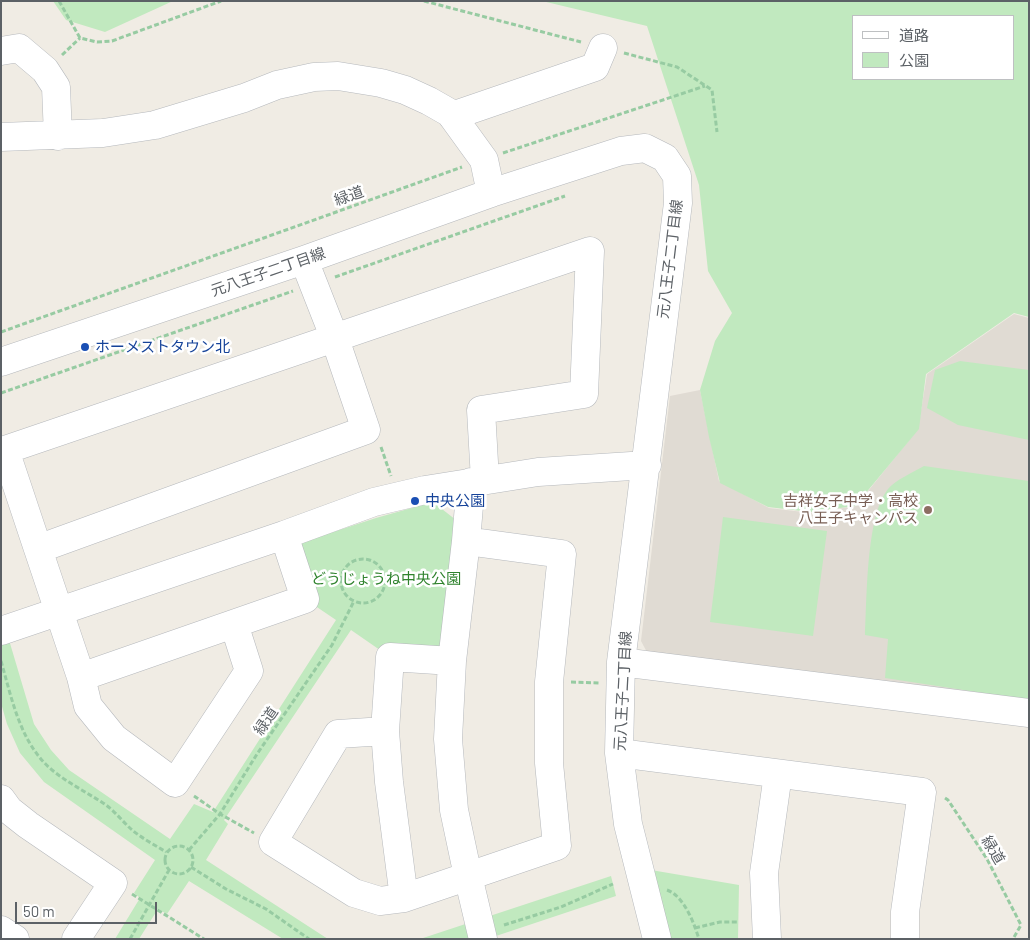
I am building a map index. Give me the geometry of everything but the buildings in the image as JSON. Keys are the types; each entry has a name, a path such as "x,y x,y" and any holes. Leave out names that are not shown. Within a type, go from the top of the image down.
{"street":[{"path":"1,51 19,48 45,70 56,87 58,136"},
{"path":"452,116 595,67 603,48"},
{"path":"1,137 58,136 155,125 244,98 277,85 314,77 338,76 397,87 429,101 452,116 484,160 491,193"},
{"name":"元八王子二丁目線","path":"1,362 304,260 491,193 621,151 645,148 665,158 677,176 678,203 622,662 620,753 628,824 657,939"},
{"path":"234,624 248,671 175,783 114,738 88,706 59,610 5,450 590,251 584,394 481,410 478,481 466,541 452,661 448,739 454,810 482,936"},
{"path":"38,549 366,430 335,339 304,260"},
{"path":"1,631 284,535 374,502 426,490 538,472 647,465"},
{"path":"81,678 305,600 284,535"},
{"path":"385,731 338,734 273,842 354,893 380,901 404,898 557,846 549,763 549,682 562,554 466,541"},
{"path":"404,898 389,782 385,731 390,657 452,661"},
{"path":"622,662 1029,713"},
{"path":"620,753 922,792 905,912 905,939"},
{"path":"767,939 764,873 778,774"},
{"path":"1,799 9,810 28,826 113,883 76,939"},
{"path":"1,930 15,939"}],"path":[{"path":"59,1 80,38 97,42 112,41 221,1"},
{"path":"424,1 677,67 712,90 717,132"},
{"name":"緑道","path":"1,332 484,160 705,86"},
{"path":"380,442 393,482"},
{"path":"355,560 372,561 383,571 385,584 382,591 378,597 371,601 354,601 343,590 341,577 344,570 355,560"},
{"name":"緑道","path":"189,850 220,814 257,754 332,645 354,601"},
{"path":"1,661 15,712 24,733 36,753 50,769 70,784 105,804 132,831 166,852"},
{"path":"549,682 600,683"},
{"path":"175,783 220,814 273,842"},
{"name":"緑道","path":"922,792 938,795 948,800 987,859 1021,925 1013,939"},
{"path":"179,845 189,850 193,858 191,867 183,873 174,873 169,870 164,862 166,852 179,845"},
{"path":"191,867 226,889 266,909 309,939"},
{"path":"130,939 151,905 169,870"},
{"path":"482,936 518,920 561,907 613,884"},
{"path":"666,889 673,892 683,905 696,928 699,939"},
{"path":"151,905 204,939"},
{"path":"696,928 720,922 737,922"}],"shaded area":[{"name":"吉祥女子中学・高校 八王子キャンパス","path":"1014,314 1029,318 1029,703 649,656 641,641 670,396 700,390 719,481 769,508 812,513 856,506 918,429 927,374"}],"green space":[{"path":"53,1 173,1 105,32 66,20"},
{"path":"542,1 1029,1 1029,317 1014,313 926,374 919,429 855,506 810,512 768,507 720,483 700,390 715,341 732,313 708,271 699,185 647,26"},
{"path":"960,361 1029,370 1029,440 958,425 927,408 935,370"},
{"path":"924,466 1029,481 1029,700 885,678 888,639 865,635 867,580 875,518 888,489 900,479"},
{"name":"どうじょうね中央公園","path":"433,502 456,520 439,660 390,657 351,630 224,820 228,824 206,860 328,939 283,939 189,881 167,914 158,909 139,939 115,939 140,898 134,893 155,860 44,782 20,753 7,724 1,703 1,613 34,724 51,750 69,770 170,839 194,804 213,812 336,620 305,599 287,547"},
{"path":"723,517 827,531 813,636 710,622"},
{"path":"651,870 739,885 738,939 670,939"},
{"path":"611,876 616,896 487,939 420,939"}],"place":[{"name":"ホーメストタウン北","path":"85,347"},
{"name":"中央公園","path":"415,501"},
{"name":"吉祥女子中学・高校 八王子キャンパス","path":"928,510"}]}
